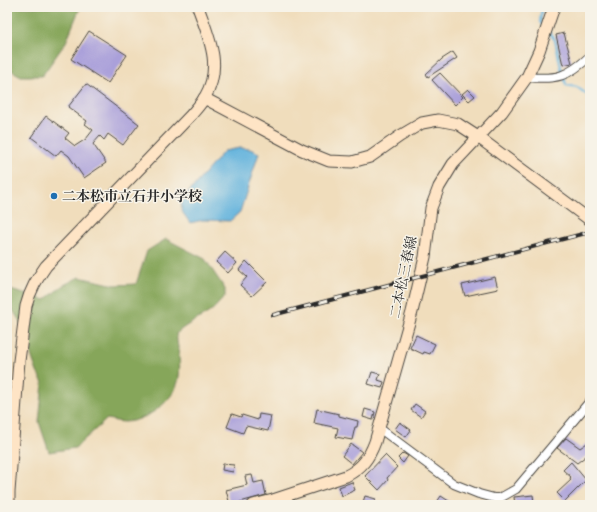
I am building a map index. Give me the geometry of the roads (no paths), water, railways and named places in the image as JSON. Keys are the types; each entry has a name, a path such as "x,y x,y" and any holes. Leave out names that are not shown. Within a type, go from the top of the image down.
{"street":[{"path":"9,505 19,361 26,306 31,289 46,266 191,115 204,98 213,76 214,58 198,7"},
{"name":"二本松三春線","path":"253,505 346,476 362,466 372,451 412,312 424,257 429,218 439,187 449,170 502,112 527,77 539,51 554,7"},
{"path":"527,77 555,78 566,74 582,64 590,56"},
{"path":"204,98 302,150 329,161 352,162 370,157 422,123 438,120 458,124 478,137 590,220"},
{"path":"379,428 454,484 487,497 500,498 516,489 590,401"}],"water":[{"path":"240,148 250,149 259,153 240,212 230,221 203,220 190,223 181,210 182,200 224,151"}],"waterway":[{"path":"542,7 540,22 544,27"},
{"path":"549,32 555,40 562,72"},
{"path":"564,77 566,85 577,87 590,97"}],"railway":[{"path":"273,315 590,232"}],"place":[{"name":"二本松市立石井小学校","path":"54,196"}]}
